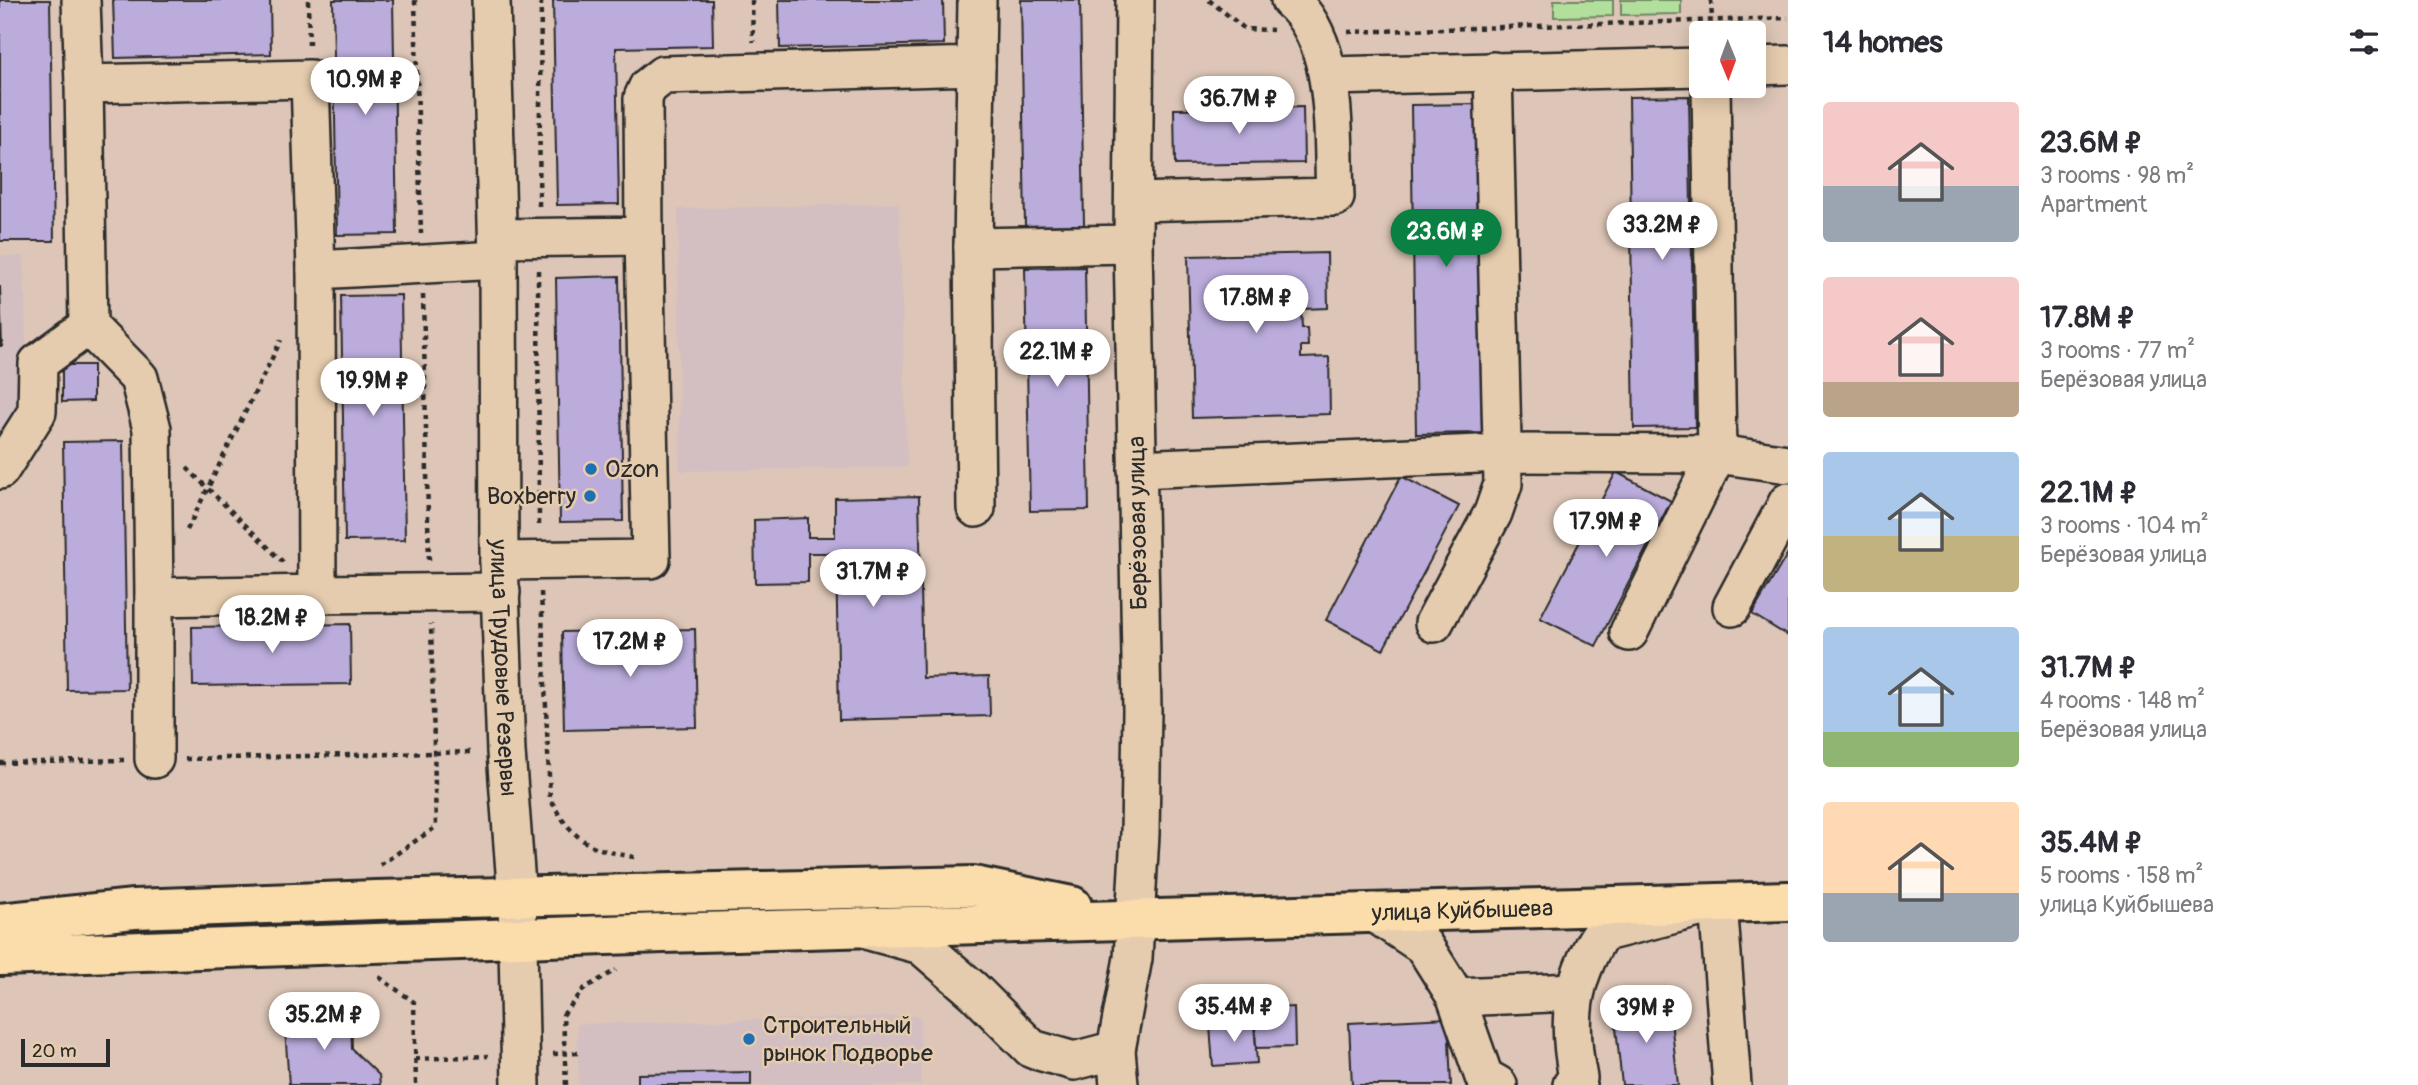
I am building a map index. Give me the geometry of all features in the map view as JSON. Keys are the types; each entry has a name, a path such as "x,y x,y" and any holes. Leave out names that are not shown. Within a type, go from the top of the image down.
{"main road":[{"path":"0,923 134,909 974,886 1136,919"},
{"name":"улица Куйбышева","path":"1136,919 1788,901"},
{"path":"0,956 1136,919"}],"street":[{"path":"81,0 88,326 139,377 152,429 154,759"},
{"name":"улица Трудовые Резервы","path":"491,0 498,249 500,576 506,752 517,898 521,1085"},
{"path":"976,508 973,247 977,0"},
{"name":"Берёзовая улица","path":"1117,1068 1136,919 1142,710 1133,244 1135,0"},
{"path":"1134,202 1335,197 1329,76 1314,33 1290,0"},
{"path":"154,597 317,594 651,559 643,98 648,87 663,75 753,70 976,65"},
{"path":"1766,66 1788,65"},
{"path":"1329,76 1689,67"},
{"path":"1434,623 1493,513 1503,484 1493,71"},
{"path":"84,84 310,79 316,270 317,594"},
{"path":"1629,632 1717,454 1712,98"},
{"path":"316,270 498,249 644,236"},
{"path":"973,247 1133,244"},
{"path":"0,470 37,412 38,363 88,326"},
{"path":"1137,469 1502,453 1717,454 1788,464"},
{"path":"1732,607 1788,502"},
{"path":"1572,1085 1578,1078 1574,1048 1574,992 1584,960 1601,933 1718,903 1732,1085"},
{"path":"1373,912 1424,946 1456,997 1484,1077 1498,1085"},
{"path":"855,927 921,945 973,990 1032,1049 1074,1061 1117,1068"},
{"path":"1456,997 1574,992"}],"path":[{"path":"308,0 310,79"},
{"path":"752,0 753,70"},
{"path":"1209,0 1245,29 1314,33 1788,18"},
{"path":"1711,0 1712,20"},
{"path":"183,538 285,331"},
{"path":"152,429 207,490 317,594"},
{"path":"0,763 548,751"}],"shaded area":[{"path":"899,203 907,467 680,471 678,209"},
{"path":"0,256 24,256 27,393 0,438"},
{"name":"Строительный рынок Подворье","path":"920,1016 921,1085 579,1085 577,1024"}],"green space":[{"path":"1554,0 1613,0 1613,16 1554,17"},
{"path":"1621,0 1681,0 1681,14 1621,15"}],"building":[{"path":"0,0 50,0 54,241 0,241"},
{"path":"113,0 270,0 271,54 115,58"},
{"path":"333,0 393,0 397,234 337,235"},
{"path":"553,0 712,0 713,46 616,48 619,204 557,205"},
{"path":"779,0 943,0 944,44 780,48"},
{"path":"1021,0 1080,0 1084,225 1025,226"},
{"path":"1689,96 1695,427 1634,428 1629,97"},
{"path":"1477,104 1482,433 1416,434 1411,105"},
{"path":"1303,107 1304,163 1175,165 1174,109"},
{"path":"1327,253 1328,308 1301,309 1302,328 1307,328 1308,346 1301,346 1301,358 1329,357 1330,414 1192,418 1188,256"},
{"path":"1085,267 1089,510 1030,511 1025,268"},
{"path":"619,276 623,521 560,522 556,278"},
{"path":"0,286 2,346 0,346"},
{"path":"401,295 405,540 345,541 341,296"},
{"path":"62,365 93,365 93,401 62,402"},
{"path":"123,441 127,689 67,690 63,442"},
{"path":"1616,472 1671,501 1596,646 1540,618"},
{"path":"1401,476 1459,506 1383,650 1326,620"},
{"path":"919,496 923,678 989,676 990,716 839,720 836,553 808,553 808,582 755,583 754,520 808,518 808,537 835,537 835,498"},
{"path":"1788,553 1788,636 1752,614"},
{"path":"350,624 351,684 193,686 192,627"},
{"path":"695,629 697,727 564,730 562,632"},
{"path":"1669,1002 1678,1085 1622,1085 1614,1008"},
{"path":"1294,1007 1295,1047 1256,1048 1254,1009"},
{"path":"351,1014 352,1049 379,1075 380,1085 289,1085 284,1015"},
{"path":"1448,1018 1451,1085 1352,1085 1349,1023"},
{"path":"1254,1023 1257,1063 1213,1066 1210,1026"},
{"path":"751,1072 751,1085 638,1085 638,1074"}],"place":[{"name":"Ozon","path":"591,469"},
{"name":"Boxberry","path":"590,496"},
{"name":"Строительный рынок Подворье","path":"749,1039"}]}
